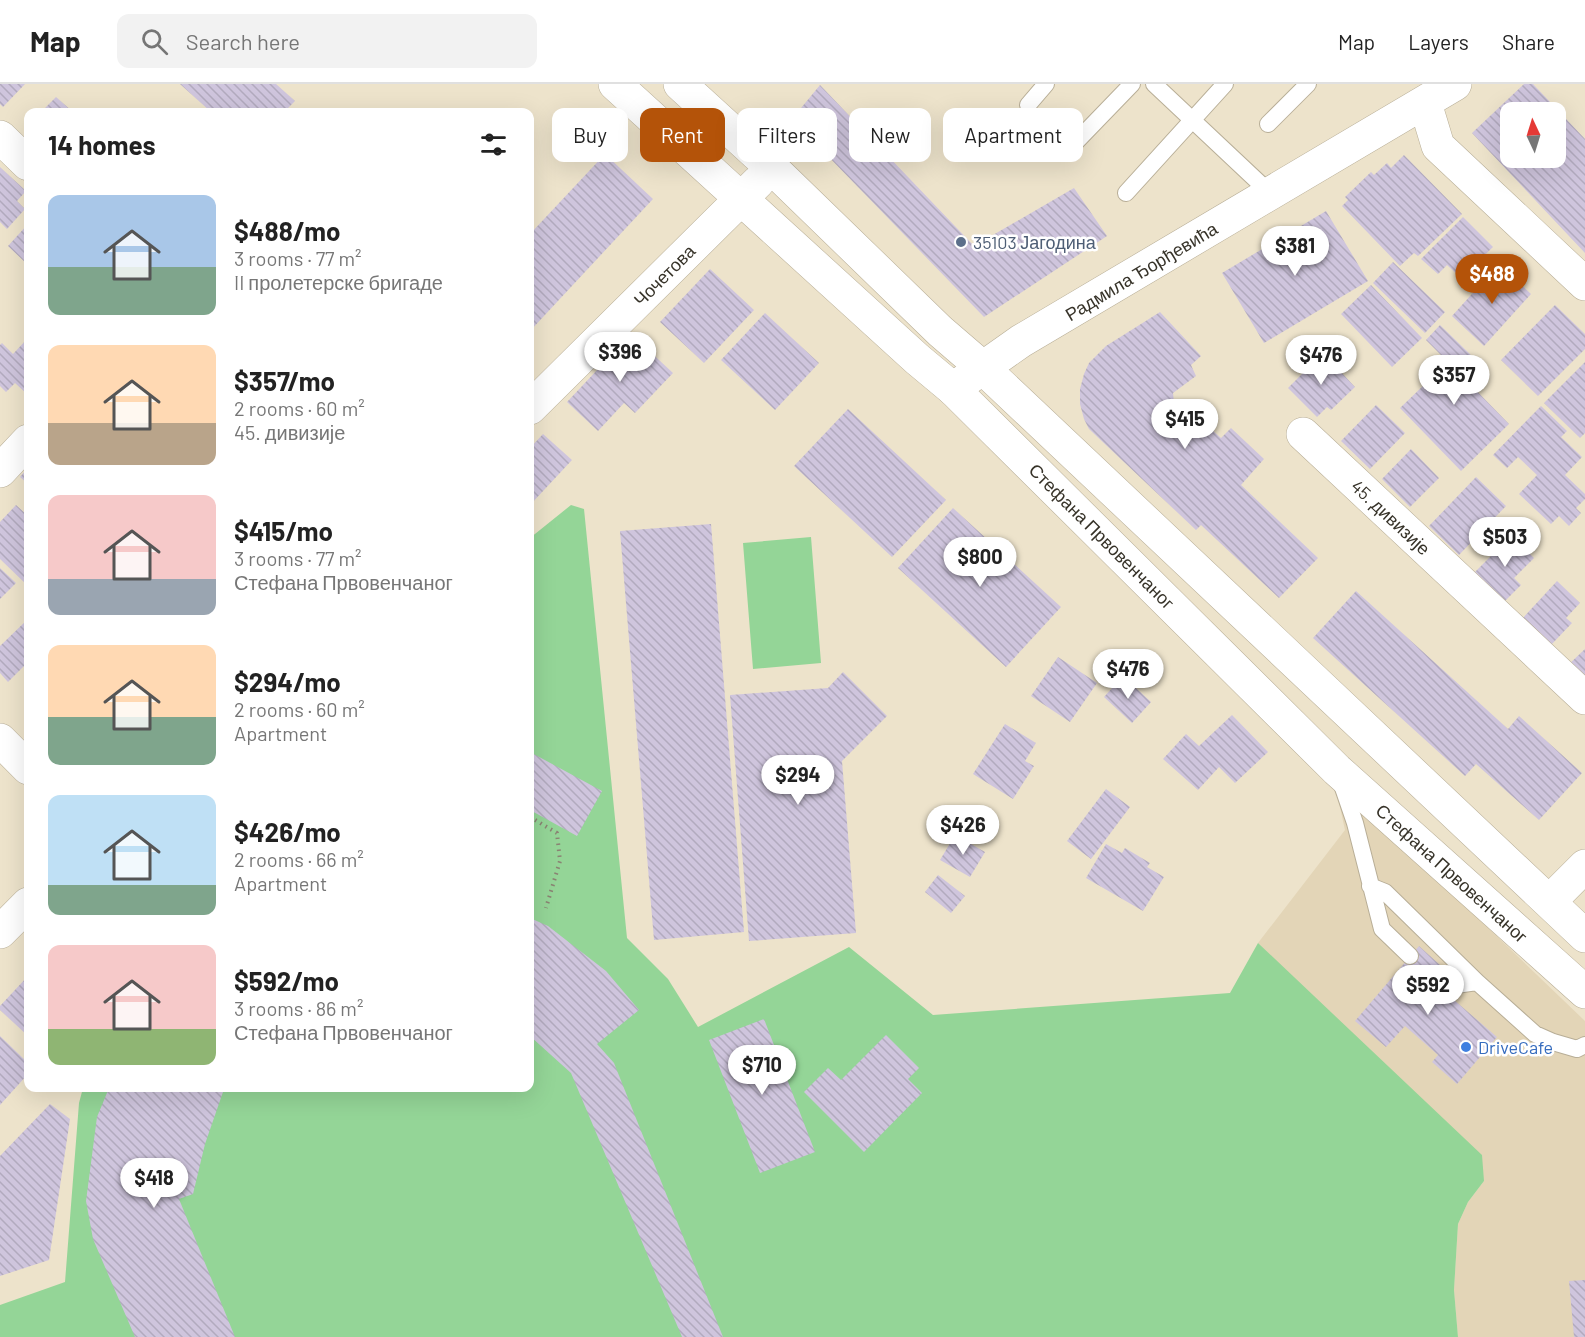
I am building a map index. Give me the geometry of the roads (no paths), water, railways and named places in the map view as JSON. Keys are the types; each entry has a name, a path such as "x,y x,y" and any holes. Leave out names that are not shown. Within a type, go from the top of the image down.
{"street":[{"name":"Стефана Првовенчаног","path":"615,84 953,388 1337,770 1585,993"},
{"path":"680,84 772,168 939,331 983,368 1585,936"},
{"name":"Радмила Ђорђевића","path":"953,388 1021,342 1455,84"},
{"path":"1425,103 1438,146 1585,284"},
{"path":"0,137 24,160"},
{"name":"Чочетова","path":"534,404 772,168"},
{"name":"45. дивизије","path":"1303,434 1585,698"},
{"path":"0,471 24,445"},
{"path":"0,740 24,764"},
{"path":"1550,901 1585,866"},
{"path":"0,932 24,908"}],"lane":[{"path":"1028,105 1046,84"},
{"path":"1083,135 1132,84"},
{"path":"1154,84 1271,194"},
{"path":"1126,193 1225,84"},
{"path":"1268,124 1308,84"},
{"path":"1337,770 1355,823 1382,929 1410,956"},
{"path":"1370,886 1385,892 1534,1034 1553,1042 1581,1047"},
{"path":"1443,982 1456,985 1477,982"}],"place":[{"name":"35103 Јагодина","path":"961,242"},
{"name":"DriveCafe","path":"1466,1047"}]}
